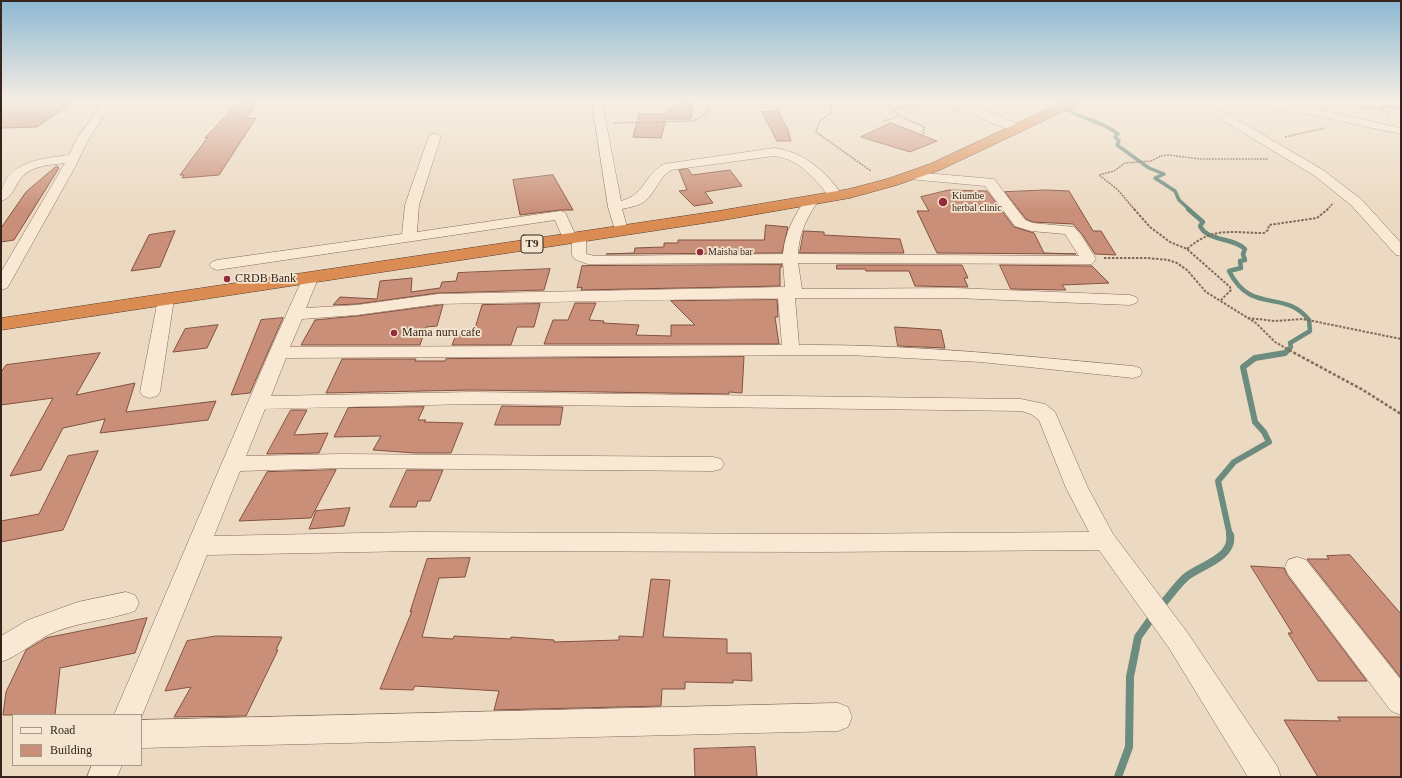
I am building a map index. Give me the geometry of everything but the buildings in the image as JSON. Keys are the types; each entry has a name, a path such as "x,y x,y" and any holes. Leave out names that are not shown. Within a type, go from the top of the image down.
{"highway":[{"name":"T9","path":"1,324 836,196 872,188 913,176 995,138"}],"street":[{"path":"1,285 83,138"},
{"path":"409,237 412,205 434,138"},
{"path":"603,138 615,207 621,230"},
{"path":"1262,138 1344,191 1401,252"},
{"path":"615,207 638,199 644,195 655,175 668,167 774,152 785,152 808,164 836,196"},
{"path":"1,197 18,173 27,168 73,158"},
{"path":"216,265 560,215 574,237 579,256 592,262 789,258 1080,262 1088,260 1074,235 1069,230 1031,227 1020,223 989,182 913,176"},
{"path":"791,350 790,244 797,223 812,200"},
{"path":"128,714 311,276"},
{"path":"295,314 357,310 412,302 468,298 790,292 955,293 1130,300"},
{"path":"150,392 166,299"},
{"path":"278,353 849,350 974,357 1133,372"},
{"path":"258,403 472,398 1020,405 1038,409 1048,418 1077,488 1105,541 1178,640 1266,777"},
{"path":"233,464 342,461 713,464"},
{"path":"199,546 274,543 485,541 780,543 1105,541"},
{"path":"1297,567 1401,702"},
{"path":"1,650 37,628 78,613 126,603"},
{"path":"142,734 838,717"},
{"path":"102,777 107,766"}],"path":[{"path":"824,138 871,171"},
{"path":"1268,142 1283,138"},
{"path":"1221,300 1231,290 1230,287 1187,249 1170,242 1150,227 1117,189 1102,179 1099,175 1114,170 1125,163 1151,161 1160,156 1169,155 1200,159 1280,159 1292,157"},
{"path":"1187,249 1199,238 1208,233 1231,230 1264,233 1268,230 1269,225 1316,218 1322,214 1344,191"},
{"path":"1088,260 1132,257 1168,260 1187,270 1203,289 1248,318 1283,347 1346,380 1401,414"},
{"path":"1248,318 1275,321 1303,320 1401,339"}],"waterway":[{"path":"1116,138 1119,141 1117,145 1149,168 1164,174 1155,178 1175,191 1179,200 1190,210"},
{"path":"1188,209 1203,222 1200,226 1209,235 1240,245 1245,249 1243,254 1245,260 1240,261 1241,268 1229,271 1238,285 1248,293 1258,298 1289,305 1309,320 1310,331 1290,343 1291,347 1285,353 1255,358 1243,367 1255,422 1264,432 1269,442 1234,462 1218,481 1230,536"},
{"path":"1161,606 1186,577 1214,560 1227,550 1230,543 1230,536"},
{"path":"1118,777 1129,747 1130,677 1138,637 1153,616"}],"place":[{"name":"Kiumbe herbal clinic","path":"943,202"},
{"name":"Maisha bar","path":"700,252"},
{"name":"CRDB Bank","path":"227,279"},
{"name":"Mama nuru cafe","path":"394,333"}]}
